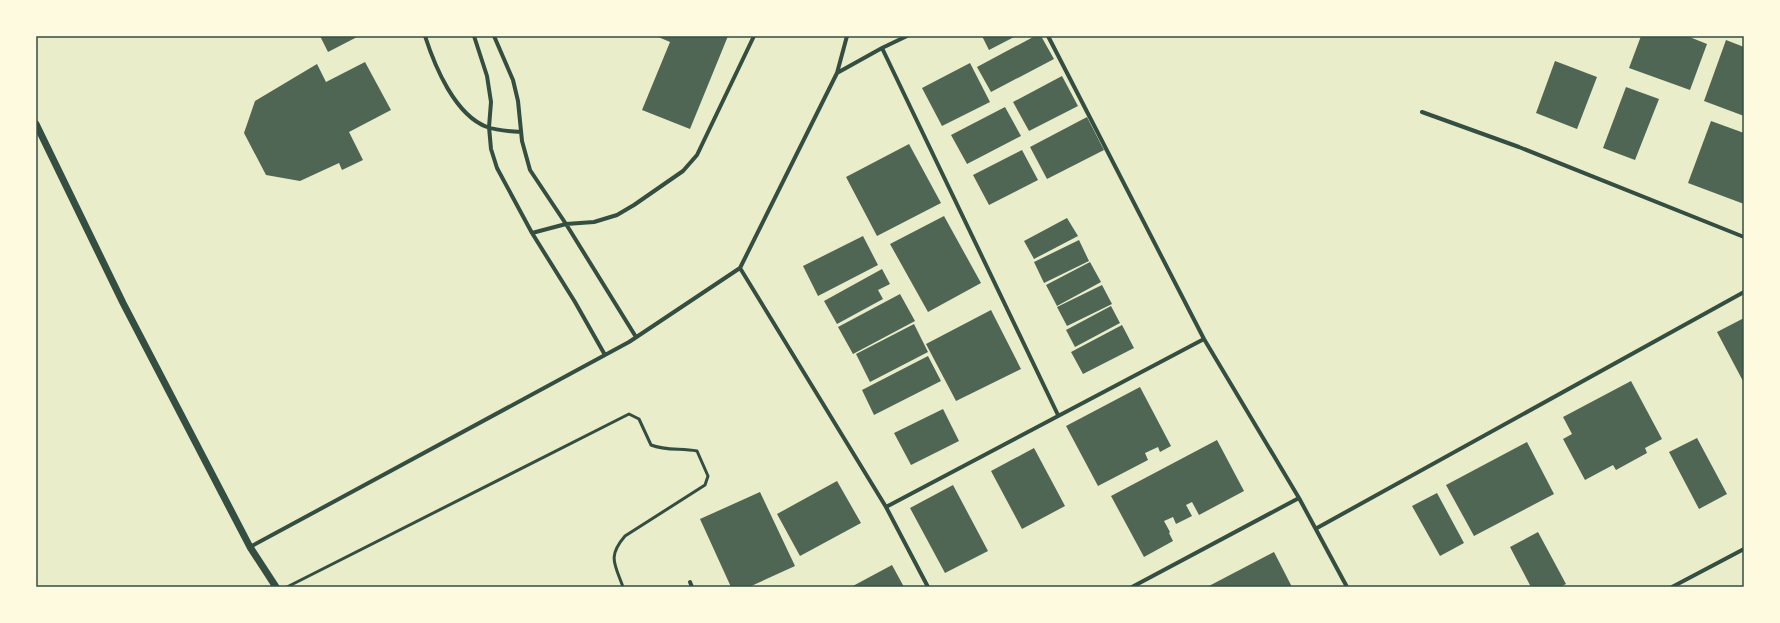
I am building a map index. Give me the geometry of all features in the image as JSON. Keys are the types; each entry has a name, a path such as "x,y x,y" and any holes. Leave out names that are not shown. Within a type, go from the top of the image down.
{"street":[{"path":"425,36 439,70 460,108 477,122 489,128 521,132"},
{"path":"474,36 482,56 489,89 491,102 489,128 491,149 496,168 532,233 605,355"},
{"path":"494,36 513,80 518,101 525,156 530,170 566,224 636,337"},
{"path":"532,233 566,224 594,222 617,215 683,171 697,155 754,36"},
{"path":"250,547 605,355 636,337 740,268 837,73 847,36"},
{"path":"837,73 907,36"},
{"path":"1048,36 1204,339 1317,528 1347,587"},
{"path":"882,48 1058,415"},
{"path":"1422,112 1519,147 1744,237"},
{"path":"36,124 123,303 250,547 276,587"},
{"path":"740,268 886,507 928,587"},
{"path":"1317,528 1744,292"},
{"path":"886,507 1204,339"},
{"path":"1132,587 1299,498"},
{"path":"1672,587 1744,549"},
{"path":"690,582 692,587"}],"lane":[{"path":"287,587 629,414 639,419 651,445 662,450 685,449 697,451 708,476 705,485 625,536 616,546 613,559 623,587"}],"building":[{"path":"320,36 359,36 328,52"},
{"path":"656,36 728,36 690,129 642,110 670,42"},
{"path":"982,36 1016,36 989,50"},
{"path":"1035,36 1041,36 1054,59 991,92 977,67"},
{"path":"1641,36 1687,36 1707,44 1690,90 1629,68"},
{"path":"1726,40 1744,47 1744,116 1704,101"},
{"path":"1555,61 1597,77 1577,129 1536,113"},
{"path":"365,62 391,110 349,132 363,160 342,170 339,163 300,181 266,175 244,133 255,101 317,64 326,82"},
{"path":"970,63 990,102 942,126 922,88"},
{"path":"1062,76 1078,106 1029,131 1013,102"},
{"path":"1626,87 1659,99 1635,160 1603,148"},
{"path":"1005,107 1021,136 967,164 951,135"},
{"path":"1087,117 1104,150 1047,179 1030,147"},
{"path":"1711,121 1744,133 1744,204 1688,183"},
{"path":"909,144 941,203 877,236 846,177"},
{"path":"1022,150 1038,180 989,205 973,175"},
{"path":"944,216 981,283 928,312 890,244"},
{"path":"1067,218 1078,236 1034,259 1024,241"},
{"path":"863,236 878,265 818,296 803,266"},
{"path":"1079,240 1089,261 1044,283 1034,262"},
{"path":"1090,262 1101,282 1057,306 1046,285"},
{"path":"882,269 890,284 878,290 883,299 837,324 824,301"},
{"path":"1102,285 1112,304 1067,326 1057,307"},
{"path":"900,294 915,321 853,354 838,327"},
{"path":"1111,306 1120,323 1075,347 1066,330"},
{"path":"991,310 1021,369 956,401 926,344"},
{"path":"1744,318 1744,383 1717,332"},
{"path":"914,324 928,352 870,382 856,354"},
{"path":"1122,325 1134,348 1083,374 1071,352"},
{"path":"928,356 941,381 874,415 862,390"},
{"path":"1631,381 1662,439 1645,448 1647,453 1616,470 1613,465 1585,480 1563,439 1572,434 1563,417"},
{"path":"1140,387 1171,446 1160,452 1158,447 1145,453 1148,460 1098,486 1066,426"},
{"path":"943,409 959,441 911,465 894,433"},
{"path":"1697,438 1727,494 1699,509 1669,452"},
{"path":"1217,440 1244,491 1199,515 1192,502 1186,505 1192,516 1176,524 1173,517 1164,521 1173,541 1144,557 1111,496"},
{"path":"1527,442 1554,494 1474,536 1446,485"},
{"path":"1034,448 1065,506 1022,529 991,471"},
{"path":"837,481 861,523 800,556 777,514"},
{"path":"953,485 988,551 945,573 910,508"},
{"path":"760,492 795,566 749,587 731,587 700,519"},
{"path":"1437,493 1464,543 1440,556 1412,506"},
{"path":"1538,532 1566,584 1560,587 1531,587 1510,547"},
{"path":"1274,552 1292,587 1207,587"},
{"path":"892,565 904,587 851,587"}]}
